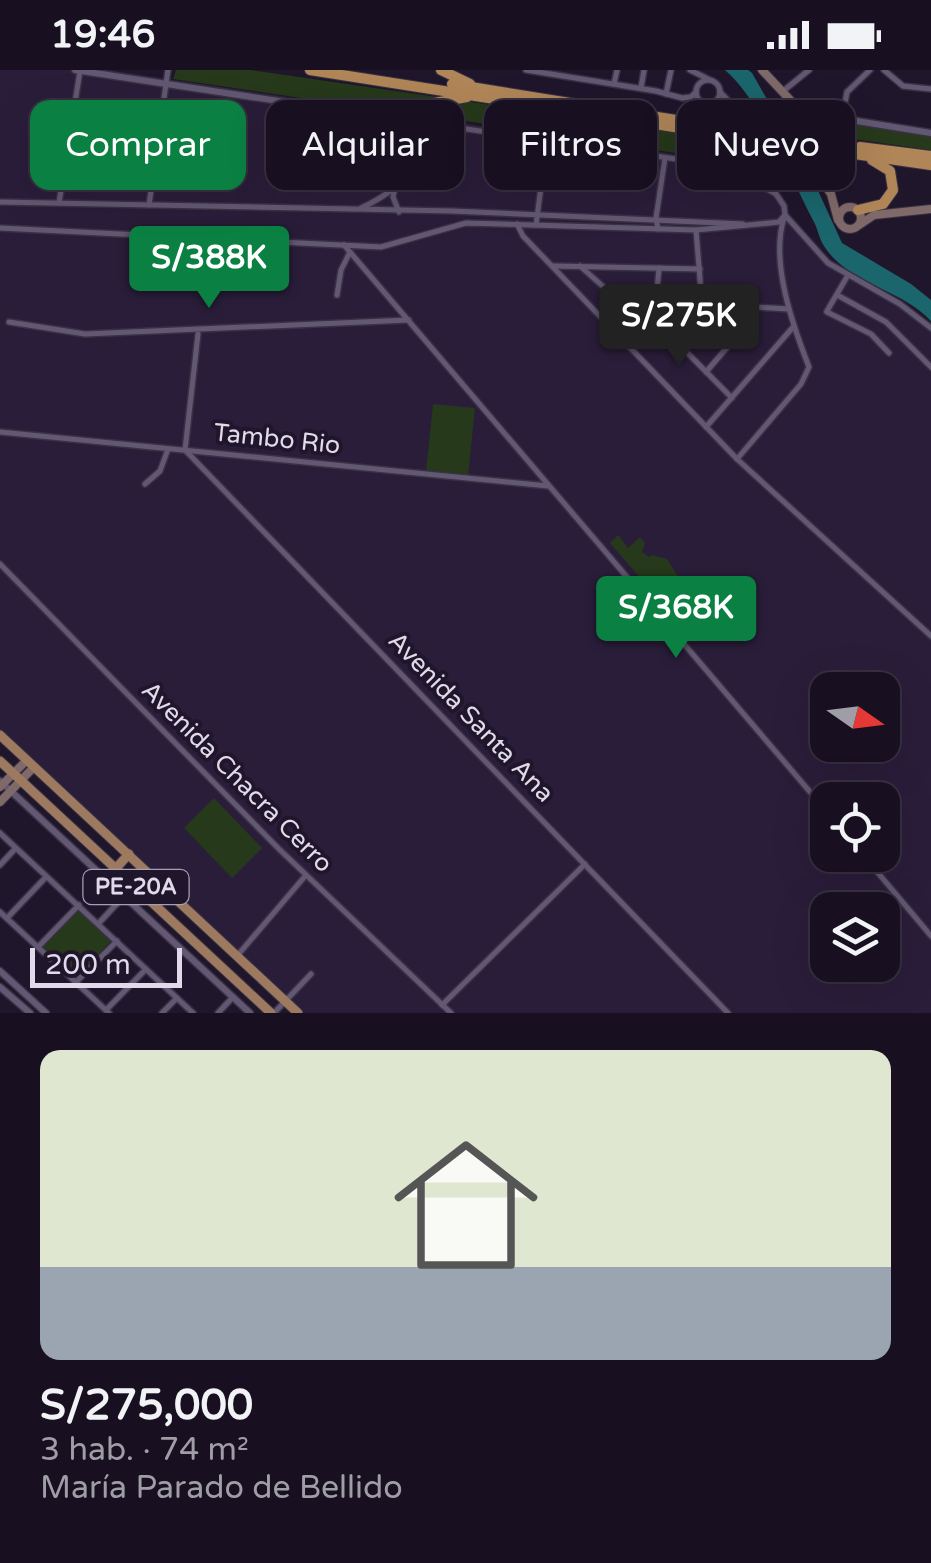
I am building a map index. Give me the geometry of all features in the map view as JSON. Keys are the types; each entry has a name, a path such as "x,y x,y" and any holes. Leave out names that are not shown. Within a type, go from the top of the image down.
{"highway":[{"path":"310,70 480,92"},
{"path":"356,70 677,123"},
{"path":"442,70 480,92"},
{"path":"440,100 480,92"},
{"path":"855,151 929,163"},
{"path":"855,152 929,163"},
{"path":"854,208 885,203 894,182 885,166 855,153"}],"main road":[{"path":"762,70 790,100"},
{"path":"778,88 779,100"},
{"path":"828,190 838,220 847,229 874,215 931,208"},
{"path":"831,194 854,208 861,216 859,225"},
{"path":"838,220 841,211 854,208"},
{"name":"PE-20A","path":"0,735 298,1013"},
{"name":"PE-20A","path":"0,761 272,1013"},
{"path":"0,802 4,786 30,763"},
{"path":"60,837 71,826"},
{"path":"106,879 128,854"},
{"path":"200,966 210,956"},
{"path":"250,1013 260,1003"}],"street":[{"path":"59,203 78,70 281,100"},
{"path":"149,205 168,70"},
{"path":"526,70 570,73 588,80 688,98 712,80"},
{"path":"588,80 590,70"},
{"path":"614,84 616,70"},
{"path":"641,88 644,70"},
{"path":"670,95 671,70"},
{"path":"778,88 809,70"},
{"path":"846,100 847,92 870,70"},
{"path":"884,70 903,86 931,89"},
{"path":"692,71 712,80 727,100"},
{"path":"692,71 701,100"},
{"path":"715,100 720,92"},
{"path":"855,121 931,133"},
{"path":"657,157 677,159"},
{"path":"658,228 656,218 666,158"},
{"path":"358,209 391,190"},
{"path":"395,190 399,212"},
{"path":"536,225 540,190"},
{"path":"769,190 776,194"},
{"path":"736,459 801,384 809,367 784,294 781,248 785,215 775,190"},
{"path":"0,202 452,211 756,225"},
{"path":"452,211 452,225"},
{"path":"466,212 466,222"},
{"path":"0,228 395,245 466,222 696,230 779,222 785,215"},
{"path":"785,215 819,255 900,304 931,328"},
{"path":"517,224 522,236 736,459 931,636"},
{"path":"696,230 702,304"},
{"path":"344,245 810,793"},
{"path":"337,295 341,270 350,252"},
{"path":"551,266 700,269"},
{"path":"580,266 602,289 702,304 789,310"},
{"path":"624,339 650,315 659,268"},
{"path":"848,275 826,312 870,334 889,353"},
{"path":"838,296 886,322 931,367"},
{"path":"706,372 742,330 745,308"},
{"path":"650,315 732,398"},
{"path":"8,322 85,334 409,320"},
{"path":"706,427 794,326"},
{"path":"185,450 198,334"},
{"name":"Tambo Rio","path":"0,432 551,487"},
{"path":"145,484 160,471 168,449"},
{"name":"Avenida Santa Ana","path":"185,450 728,1013"},
{"name":"Avenida Chacra Cerro","path":"0,564 306,875 451,1013"},
{"path":"4,786 250,1013"},
{"path":"0,833 193,1013"},
{"path":"0,865 16,848"},
{"path":"442,1005 585,864"},
{"path":"877,872 931,936"},
{"path":"237,956 306,875"},
{"path":"7,918 46,876"},
{"path":"98,924 124,896"},
{"path":"38,947 78,905"},
{"path":"0,912 107,1012 146,970"},
{"path":"76,982 116,941"},
{"path":"0,971 46,1013"},
{"path":"272,1013 311,974"},
{"path":"0,986 30,1013"},
{"path":"162,1013 176,998"},
{"path":"218,1013 233,998"}],"shaded area":[{"path":"0,70 108,70 310,100 266,100 266,190 464,190 464,123 484,126 484,190 657,190 657,151 677,154 677,190 766,190 775,195 820,253 914,310 931,325 931,1013 305,1013 0,730"},
{"path":"176,70 250,70 444,98 315,100 173,79"},
{"path":"725,70 748,70 767,100 751,100"},
{"path":"464,103 484,104 484,124 464,121"},
{"path":"855,123 931,135 931,150 855,139"},
{"path":"657,130 677,132 677,153 657,150"},
{"path":"798,190 818,190 842,243 931,300 931,321 834,259"},
{"path":"433,404 475,408 468,476 426,472"},
{"path":"618,535 628,548 640,537 645,543 642,552 667,559 679,578 656,596 610,543"},
{"path":"613,593 633,616 617,631 597,608"},
{"path":"214,798 262,848 232,878 184,828"},
{"path":"78,909 111,941 75,979 42,946"}]}
